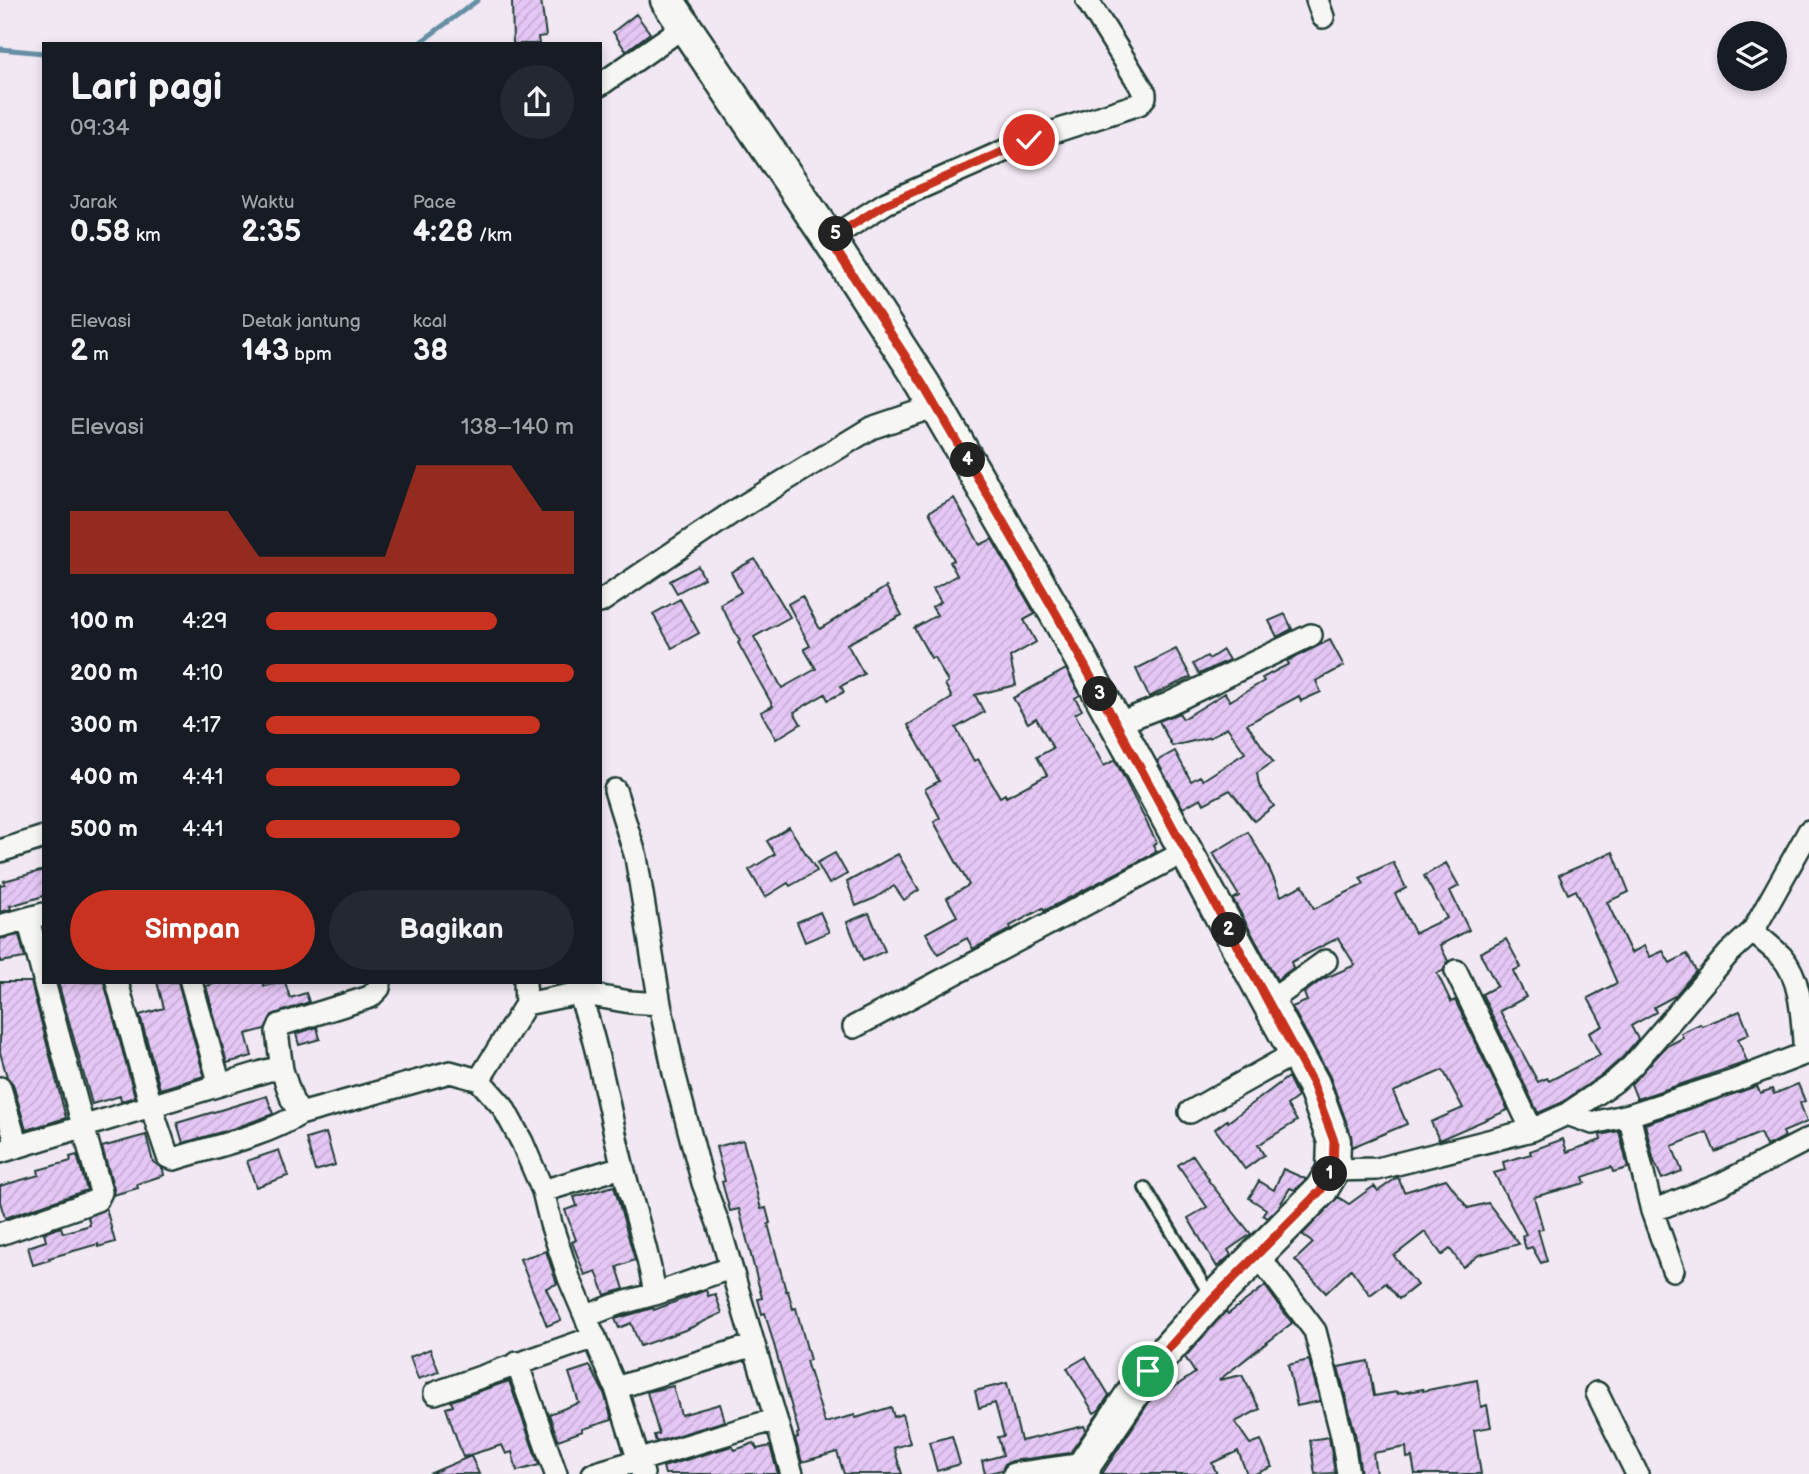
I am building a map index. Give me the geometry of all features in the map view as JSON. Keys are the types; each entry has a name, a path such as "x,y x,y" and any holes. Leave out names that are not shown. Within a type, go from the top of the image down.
{"street":[{"path":"667,0 829,239 936,406 1058,617 1269,1002 1313,1084 1334,1141 1333,1170 1321,1190 1212,1300 1148,1371 1084,1469 1014,1474"},
{"path":"829,239 886,204 1029,140 1139,104 1145,93 1087,0"},
{"path":"602,84 686,25"},
{"path":"602,601 730,513 871,428 936,406"},
{"path":"1116,724 1168,704 1311,635"},
{"path":"615,790 636,856 674,1073 704,1183 792,1474"},
{"path":"1333,1170 1377,1169 1532,1130 1567,1114 1614,1083 1632,1066 1729,953 1753,931 1809,831"},
{"path":"0,851 42,838"},
{"path":"854,1027 1186,851"},
{"path":"0,926 36,917 42,964"},
{"path":"1567,1114 1592,1123 1629,1115 1734,1081 1807,1053 1793,977 1784,959 1753,931"},
{"path":"1269,1002 1326,961"},
{"path":"1455,971 1532,1130"},
{"path":"0,1234 96,1200 100,1192 45,984"},
{"path":"118,984 152,1106 168,1157 171,1158 267,1129 300,1114 450,1072 479,1080 503,1107 522,1142 543,1191 566,1268 616,1388 641,1467"},
{"path":"192,984 220,1084"},
{"path":"300,1114 292,1100 282,1070 277,1032 280,1025 370,997 380,984"},
{"path":"479,1080 527,1004 526,984"},
{"path":"527,1004 579,993 660,1004"},
{"path":"579,993 588,1017 622,1167 642,1232 655,1294"},
{"path":"1190,1112 1296,1052"},
{"path":"0,1088 9,1149 220,1084 269,1070 282,1070"},
{"path":"1629,1115 1653,1210 1673,1270"},
{"path":"1653,1210 1719,1185 1809,1139"},
{"path":"543,1191 622,1167"},
{"path":"1258,1255 1315,1331 1342,1436 1348,1474"},
{"path":"587,1316 730,1268"},
{"path":"435,1393 595,1337"},
{"path":"616,1388 754,1345"},
{"path":"517,1363 556,1474"},
{"path":"1597,1393 1637,1474"},
{"path":"593,1474 641,1467 776,1419"}],"lane":[{"path":"1145,1188 1212,1300"}],"building":[{"path":"512,0 541,0 546,36 538,37 539,42 513,42"},
{"path":"636,14 650,33 626,51 613,32"},
{"path":"954,498 980,545 992,539 1035,614 1024,620 1036,642 1010,657 1016,685 975,695 984,712 956,728 974,761 978,759 1000,797 1005,794 1006,797 1047,775 1037,757 1053,748 1036,718 1028,723 1013,698 1066,669 1080,695 1075,698 1082,710 1075,714 1104,766 1115,760 1157,843 1153,845 1157,852 1044,911 1043,908 973,949 967,938 938,954 926,933 957,916 947,898 969,885 934,822 940,818 925,789 939,781 908,725 952,698 945,684 948,682 914,628 937,615 932,607 941,602 933,589 957,575 950,562 954,560 929,512"},
{"path":"755,559 790,617 754,637 782,688 816,669 804,649 810,646 788,604 802,596 820,629 886,587 902,615 847,644 864,674 841,686 844,692 828,700 825,694 794,712 801,724 776,739 761,712 773,706 720,604 741,592 731,572"},
{"path":"698,566 704,578 677,593 670,581"},
{"path":"680,599 699,633 672,648 653,614"},
{"path":"1285,614 1292,629 1277,637 1269,621"},
{"path":"1330,640 1344,666 1316,681 1321,692 1301,701 1299,696 1247,724 1273,762 1257,773 1259,785 1274,806 1254,821 1230,790 1204,804 1201,798 1183,808 1157,761 1175,751 1191,781 1200,776 1203,780 1245,753 1227,727 1211,737 1172,746 1159,721 1179,713 1183,719 1225,693 1230,701 1264,681 1262,678 1289,664 1287,661"},
{"path":"1176,649 1191,677 1149,697 1136,669"},
{"path":"1223,650 1229,660 1199,674 1193,664 1207,656 1209,659"},
{"path":"789,827 817,871 790,886 788,883 765,897 749,870 775,854 767,841"},
{"path":"1248,832 1268,866 1281,896 1303,885 1314,909 1364,884 1360,878 1393,862 1406,888 1395,894 1415,933 1447,918 1424,876 1446,863 1459,886 1450,891 1469,930 1440,945 1448,961 1443,971 1437,973 1451,1002 1455,1000 1508,1110 1439,1140 1431,1122 1463,1108 1443,1070 1393,1092 1407,1124 1352,1147 1351,1135 1330,1077 1292,1007 1307,1001 1304,993 1323,979 1355,965 1338,938 1291,962 1293,968 1277,980 1233,899 1239,896 1213,853"},
{"path":"1613,852 1629,892 1607,902 1631,953 1644,946 1650,957 1663,951 1670,963 1687,954 1696,971 1675,996 1654,1007 1656,1012 1631,1026 1638,1039 1623,1057 1561,1103 1538,1113 1482,994 1497,986 1480,953 1506,939 1521,967 1513,971 1526,997 1500,1011 1538,1082 1547,1078 1549,1081 1600,1055 1589,1033 1603,1026 1588,998 1617,983 1576,890 1568,894 1559,875"},
{"path":"835,853 847,874 829,884 817,863"},
{"path":"898,854 919,890 904,900 894,886 856,906 847,882"},
{"path":"42,871 42,897 10,906 11,909 0,912 0,885 5,884 4,881"},
{"path":"820,912 829,932 805,942 797,922"},
{"path":"869,913 885,951 863,961 847,922"},
{"path":"19,935 25,958 0,962 0,939"},
{"path":"0,982 31,982 66,1118 26,1130 13,1084 7,1077 0,1052"},
{"path":"59,984 105,984 135,1097 121,1101 120,1096 92,1104"},
{"path":"158,984 179,984 204,1076 160,1089 140,1015 164,1008"},
{"path":"286,984 290,998 306,993 309,1002 272,1015 265,1029 246,1034 252,1056 227,1063 206,986"},
{"path":"1740,1011 1749,1034 1738,1039 1747,1062 1637,1099 1631,1084 1667,1046 1683,1038 1681,1033"},
{"path":"317,1027 320,1039 299,1045 296,1034"},
{"path":"1288,1077 1298,1097 1287,1105 1297,1121 1258,1145 1264,1155 1245,1169 1215,1129"},
{"path":"1798,1084 1805,1101 1800,1103 1807,1122 1783,1132 1785,1137 1766,1146 1760,1133 1715,1152 1707,1132 1672,1146 1682,1171 1662,1179 1654,1161 1645,1124 1757,1086 1760,1093 1772,1089 1774,1094"},
{"path":"267,1096 273,1114 183,1143 177,1123"},
{"path":"1619,1131 1628,1168 1613,1172 1611,1167 1583,1177 1585,1183 1534,1197 1543,1229 1538,1230 1547,1261 1541,1263 1532,1247 1526,1249 1522,1236 1526,1234 1494,1173 1505,1170 1503,1162 1531,1154 1530,1151 1563,1139 1567,1152 1601,1140 1600,1135"},
{"path":"326,1133 335,1165 315,1171 306,1139"},
{"path":"146,1135 153,1162 163,1169 164,1175 137,1184 138,1188 113,1195 114,1189 102,1147"},
{"path":"743,1140 761,1209 766,1208 786,1291 793,1309 796,1308 810,1360 806,1361 825,1423 855,1415 856,1418 891,1407 894,1417 902,1414 910,1443 894,1448 902,1474 844,1474 837,1452 802,1462 795,1439 799,1433 765,1313 762,1314 758,1299 762,1298 739,1209 730,1211 722,1182 725,1181 716,1147"},
{"path":"279,1150 288,1176 256,1187 247,1161"},
{"path":"77,1155 87,1190 5,1218 0,1202 0,1186 39,1175 38,1170 71,1161 70,1157"},
{"path":"1193,1155 1208,1180 1251,1234 1228,1250 1231,1255 1217,1267 1188,1218 1207,1207 1178,1165"},
{"path":"1283,1169 1306,1179 1295,1190 1290,1188 1278,1208 1268,1218 1263,1215 1266,1209 1249,1198 1259,1181 1274,1190"},
{"path":"1398,1177 1404,1192 1446,1179 1468,1208 1488,1203 1519,1244 1479,1255 1463,1267 1450,1249 1442,1255 1425,1232 1394,1256 1417,1285 1399,1299 1386,1283 1370,1295 1351,1269 1326,1293 1295,1260 1313,1243 1302,1235 1338,1197 1349,1204 1374,1186 1378,1191"},
{"path":"614,1186 635,1260 617,1267 624,1289 605,1295 596,1271 585,1275 572,1242 576,1240 565,1210 577,1206 574,1197"},
{"path":"106,1208 115,1242 98,1247 98,1244 33,1265 28,1247 46,1241 44,1233 61,1227 63,1233 90,1225 88,1217"},
{"path":"546,1251 557,1284 546,1288 561,1320 547,1326 520,1259"},
{"path":"1265,1286 1292,1323 1219,1380 1242,1375 1260,1409 1235,1422 1250,1444 1261,1440 1272,1467 1255,1474 1247,1474 1238,1451 1212,1463 1217,1474 1102,1474 1155,1393 1164,1387 1167,1392 1195,1373 1185,1357 1226,1311 1228,1314"},
{"path":"706,1290 708,1296 715,1294 722,1313 688,1329 640,1346 631,1323 619,1328 615,1319 653,1308 654,1310"},
{"path":"430,1349 439,1372 418,1379 410,1357"},
{"path":"1086,1357 1109,1395 1094,1413 1067,1368"},
{"path":"1309,1360 1320,1401 1297,1406 1288,1365"},
{"path":"1368,1361 1374,1396 1423,1391 1477,1380 1481,1407 1487,1405 1491,1427 1474,1430 1481,1474 1415,1474 1412,1457 1407,1458 1406,1447 1373,1453 1376,1474 1361,1474 1355,1433 1338,1367"},
{"path":"590,1366 604,1393 612,1420 558,1440 549,1414 579,1403 569,1373"},
{"path":"509,1381 539,1465 517,1471 512,1452 506,1454 502,1445 463,1457 446,1408 453,1406 451,1401"},
{"path":"1007,1383 1021,1441 1084,1426 1086,1430 1070,1453 1012,1461 1005,1464 1002,1470 985,1474 982,1461 1003,1455 998,1437 1004,1436 995,1403 979,1408 975,1391"},
{"path":"673,1386 681,1415 720,1404 725,1421 656,1442 654,1435 659,1434 647,1392"},
{"path":"952,1436 960,1464 937,1471 929,1442"},
{"path":"1329,1437 1335,1473 1315,1474 1310,1440"},
{"path":"754,1443 757,1449 770,1446 778,1474 665,1474 663,1467 732,1446 735,1450"},
{"path":"471,1456 479,1474 429,1474"}],"waterway":[{"path":"421,42 478,0"},
{"path":"0,49 42,53"}],"route":[{"path":"1029,140 886,204 829,239 924,385 1058,617 1313,1084 1334,1141 1333,1170 1321,1190 1212,1300 1148,1371"}]}
